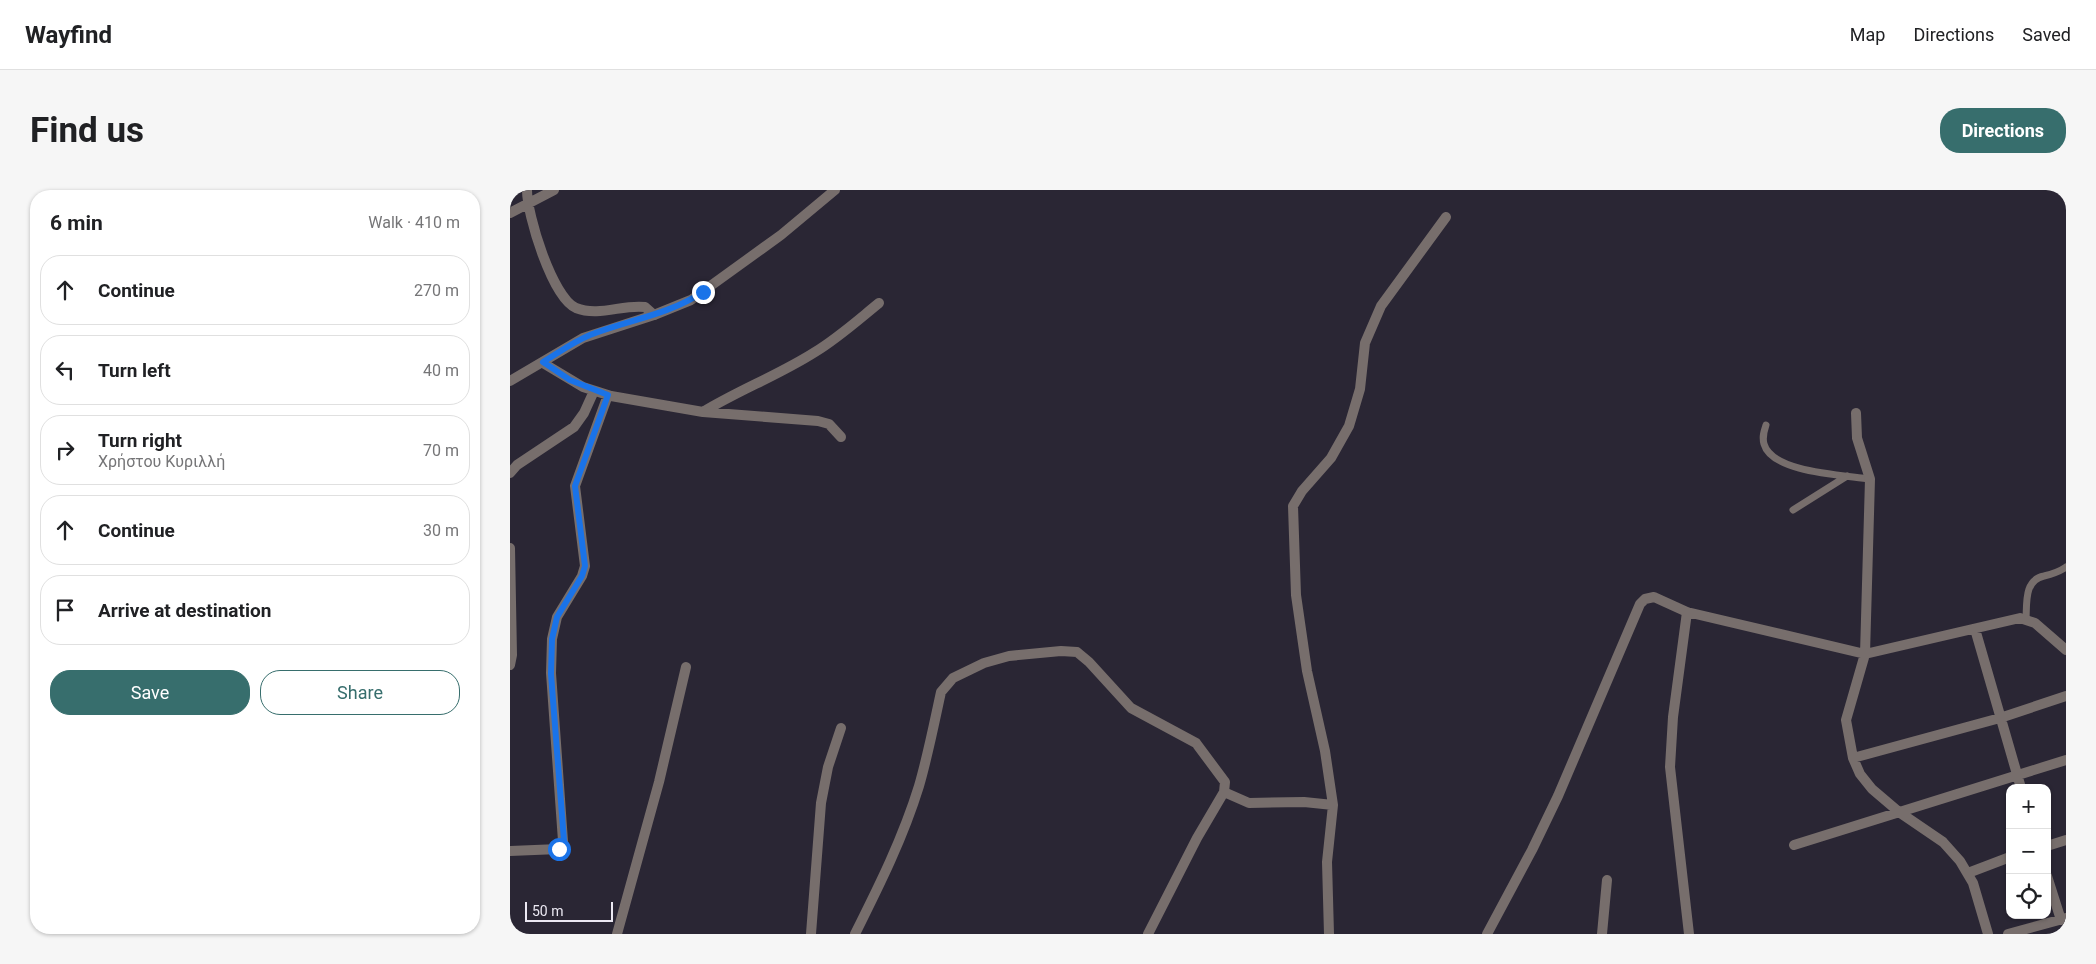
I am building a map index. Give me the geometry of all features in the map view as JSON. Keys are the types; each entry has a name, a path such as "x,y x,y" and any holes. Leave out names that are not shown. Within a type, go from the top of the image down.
{"street":[{"path":"527,190 527,204 535,232 557,286 570,303 576,308 593,311 645,306 654,315"},
{"path":"510,213 554,190"},
{"path":"510,381 591,335 654,315 691,300 781,235 835,190"},
{"path":"1329,934 1327,862 1333,805 1325,751 1307,671 1296,595 1293,506 1302,491 1331,458 1350,426 1360,389 1365,343 1381,306 1446,217"},
{"path":"703,412 741,390 814,353 837,338 878,302"},
{"path":"543,362 570,380 608,395 703,412 818,421 828,424 841,437"},
{"path":"510,473 517,465 574,427 580,421 594,391"},
{"path":"510,852 559,849 564,841 551,674 552,639 557,617 582,576 585,566 575,486 608,395"},
{"path":"1856,413 1857,438 1870,479 1864,654 1847,716 1853,758 1867,784 1899,812 1943,842 1968,873 1973,883 1988,934"},
{"path":"510,548 510,665"},
{"path":"1487,934 1532,850 1558,796 1640,604 1645,598 1654,597 1687,612 1864,654 2014,619 2026,619 2035,623 2066,650"},
{"path":"1687,612 1673,716 1670,767 1689,934"},
{"path":"1975,629 2019,784"},
{"path":"855,934 887,868 907,820 926,762 941,692 953,678 984,663 1009,656 1061,651 1077,652 1089,662 1132,708 1196,743 1222,776 1226,788 1197,838 1148,934"},
{"path":"617,934 659,782 686,667"},
{"path":"1853,758 2000,718 2066,696"},
{"path":"811,934 822,803 830,761 841,728"},
{"path":"1794,845 2016,774 2066,760"},
{"path":"1224,792 1249,803 1304,802 1333,805"},
{"path":"2051,845 2066,840"},
{"path":"1968,873 2006,859"},
{"path":"1602,934 1607,880"},
{"path":"2008,934 2064,919 2051,886"}],"lane":[{"path":"1766,425 1764,444 1766,450 1783,464 1870,479"},
{"path":"1793,510 1847,476"},
{"path":"2026,619 2028,595 2032,582 2066,567"}],"route":[{"path":"559,849 564,841 560,820 551,674 552,639 557,617 582,576 585,566 575,486 608,395 570,380 543,362 583,338 654,315 691,300 703,292"}]}
